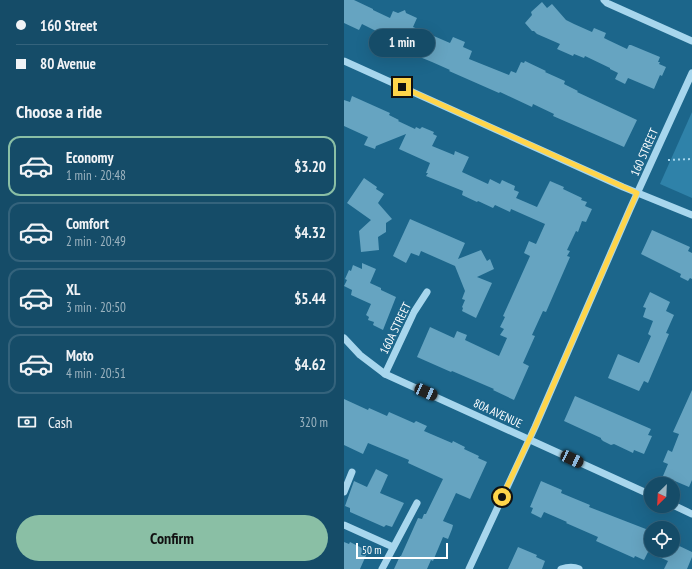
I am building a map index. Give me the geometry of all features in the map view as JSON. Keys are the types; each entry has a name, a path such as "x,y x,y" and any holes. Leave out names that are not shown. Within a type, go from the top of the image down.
{"street":[{"path":"604,0 607,3 692,41"},
{"path":"344,61 637,193 692,215"},
{"name":"160 STREET","path":"469,569 529,440 637,193 692,73"},
{"name":"160A STREET","path":"385,374 414,312 427,292"},
{"name":"80A AVENUE","path":"344,338 360,355 385,374 644,492"},
{"path":"344,492 352,472"},
{"path":"382,569 417,503"},
{"path":"680,508 692,514"},
{"path":"344,525 393,547"},
{"path":"561,569 566,567 576,567 579,569"}],"path":[{"path":"668,160 692,159"}],"shaded area":[{"path":"692,112 692,198 660,184"}],"building":[{"path":"344,0 354,0 390,18 393,11 398,13 405,10 406,13 417,18 413,27 450,43 453,37 465,42 463,47 472,51 469,59 509,75 511,71 516,73 521,62 524,63 525,61 565,81 564,84 578,91 577,92 637,120 624,147 553,116 554,114 533,104 532,107 379,40 382,34 362,24 359,30 344,23"},
{"path":"542,2 547,8 552,4 566,20 592,32 594,28 606,33 604,38 627,49 629,45 631,45 660,57 658,62 660,62 659,64 666,67 662,76 660,75 654,89 628,78 625,84 615,79 618,73 610,68 585,56 584,58 574,54 573,56 557,49 560,44 532,31 525,23 532,15 531,12"},
{"path":"352,96 390,113 389,115 399,120 398,121 415,129 416,127 420,129 422,127 434,132 433,134 437,136 432,146 454,155 455,151 469,157 462,172 488,184 490,179 500,184 502,180 515,186 514,190 519,192 516,198 537,207 550,181 564,187 563,189 582,198 581,200 587,202 585,206 592,209 586,222 582,221 578,232 576,231 567,250 570,251 567,256 570,257 546,312 543,311 532,335 535,336 523,363 529,366 514,400 493,390 494,389 417,357 430,327 454,338 457,331 467,335 465,340 499,356 507,338 500,335 504,329 500,327 505,317 503,316 530,256 524,253 529,241 536,244 545,224 511,209 510,212 495,205 493,208 478,201 477,202 462,195 463,191 426,176 430,163 399,149 406,134 376,146 375,149 364,145 368,137 344,126 344,100 350,102"},
{"path":"364,178 384,194 378,203 392,219 386,223 386,232 378,237 379,250 361,252 359,231 371,220 347,203"},
{"path":"410,219 465,243 458,259 481,250 487,261 490,259 494,269 477,277 492,283 476,318 462,311 465,300 462,299 465,291 455,266 421,251 419,256 411,253 406,263 393,256"},
{"path":"652,230 690,247 688,251 692,253 692,279 690,278 688,281 680,277 681,274 641,254"},
{"path":"362,263 376,269 370,283 396,297 383,330 373,325 374,322 368,320 369,317 366,315 371,304 351,295 352,290 344,286 349,270 351,271 353,265 362,269"},
{"path":"650,292 670,302 666,311 674,315 666,333 669,334 648,383 644,381 639,391 608,378 618,354 639,363 651,336 648,334 653,321 643,317 646,308 643,307"},
{"path":"692,390 692,480 689,487 680,483 680,477 663,476 668,464 663,462 668,450 672,452 679,434 673,432"},
{"path":"575,396 651,429 648,435 652,436 644,454 634,450 633,453 614,444 611,445 603,441 601,438 564,421"},
{"path":"344,399 368,410 369,408 387,416 389,412 414,423 416,421 427,426 424,431 452,443 453,441 465,447 464,449 479,456 478,458 487,462 470,499 456,493 443,521 453,525 452,529 448,539 443,537 433,561 431,560 427,569 394,569 418,518 422,519 424,514 426,514 443,479 408,463 409,460 368,443 363,454 344,445"},
{"path":"376,469 388,475 380,493 404,503 392,527 386,525 384,527 350,512 350,508 345,506 354,481 367,487"},
{"path":"541,481 562,490 561,493 590,505 589,507 644,528 644,557 646,557 644,560 635,556 634,558 596,541 598,537 544,512 541,518 531,513 533,508 530,507"},
{"path":"344,542 349,544 350,542 368,551 360,569 344,569"},
{"path":"680,546 692,552 692,557 687,569 664,569 668,561 659,557 680,557"},
{"path":"518,547 537,555 536,557 545,561 542,569 508,569"}],"route":[{"path":"402,87 637,193 535,427 502,497"}]}
